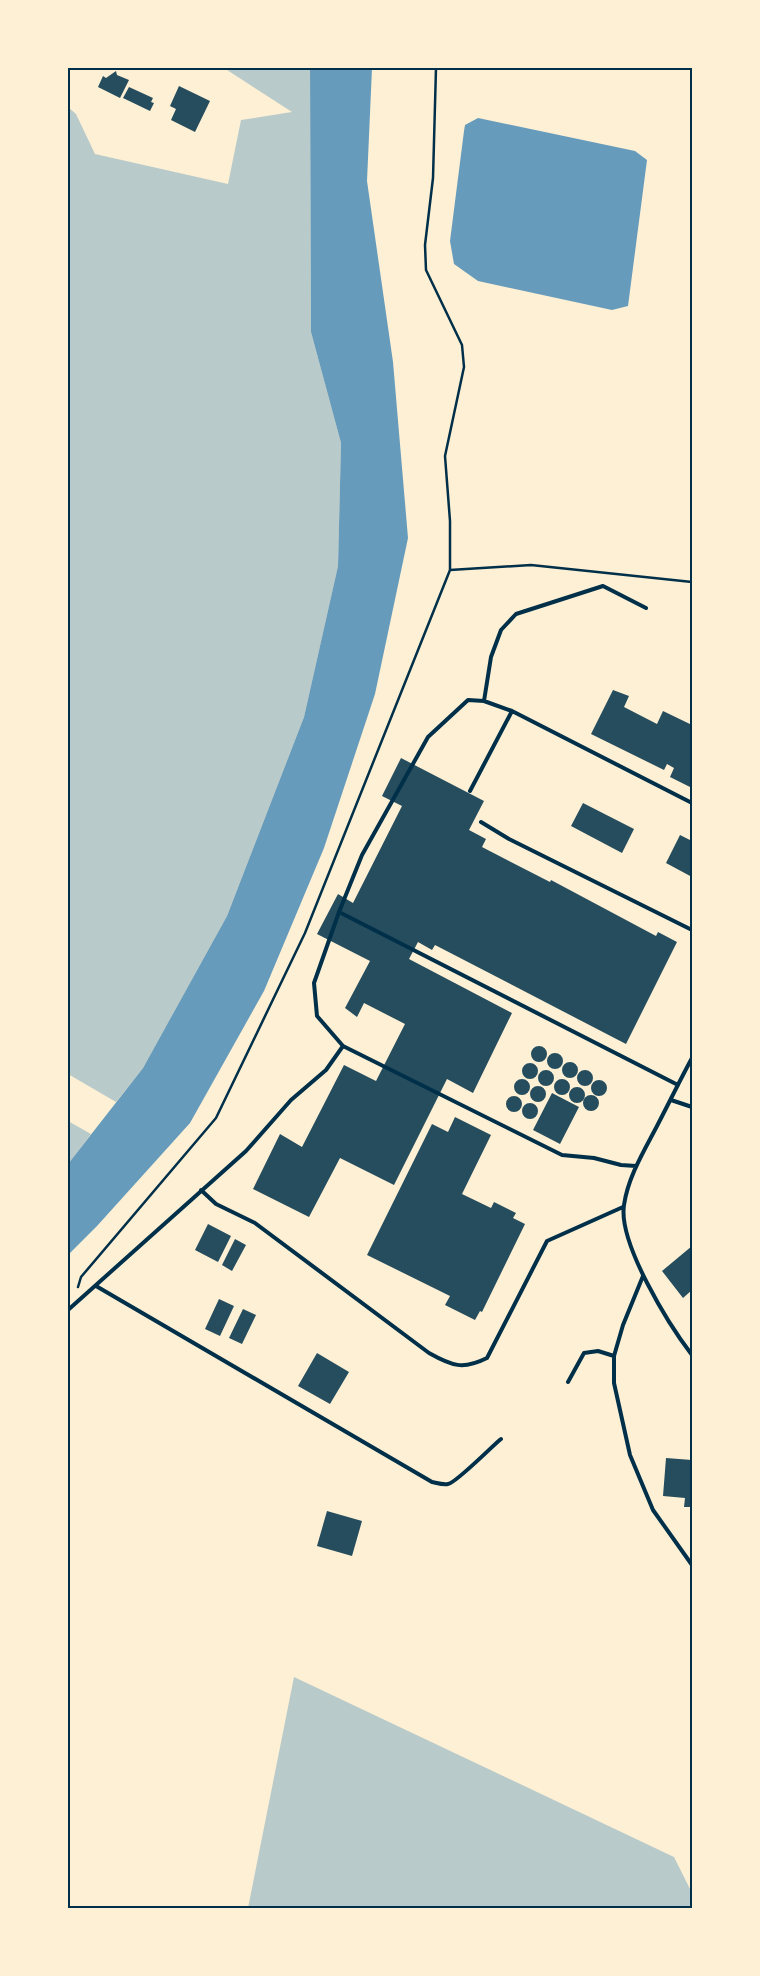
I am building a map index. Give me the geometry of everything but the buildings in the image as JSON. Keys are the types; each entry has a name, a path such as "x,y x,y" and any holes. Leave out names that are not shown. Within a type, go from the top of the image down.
{"lane":[{"path":"484,701 491,657 501,630 516,614 603,586 646,608"},
{"path":"636,1166 621,1166 594,1158 562,1155 343,1046 317,1016 314,983 339,912 362,855 428,736 468,700 484,701 512,711 692,803"},
{"path":"470,791 512,711"},
{"path":"481,822 509,839 692,930"},
{"path":"339,912 678,1085"},
{"path":"68,1310 246,1151 292,1100 326,1070 343,1046"},
{"path":"692,1058 636,1166 623,1207 629,1244 643,1276 671,1324 692,1355"},
{"path":"671,1100 692,1107"},
{"path":"201,1190 216,1204 255,1222 444,1362 470,1366 487,1358 547,1241 623,1207"},
{"path":"643,1276 623,1325 614,1356 614,1383 630,1456 653,1510 692,1565"},
{"path":"96,1286 432,1482 449,1484 462,1477 470,1465 501,1439"},
{"path":"568,1382 584,1353 598,1352 614,1356"}],"path":[{"path":"73,1306 81,1277 216,1118 305,933 450,570 450,521 445,456 464,367 462,345 426,270 425,245 433,178 436,68"},
{"path":"450,570 531,566 692,582"}],"shaded area":[{"path":"224,68 310,68 311,332 341,443 338,566 304,717 227,916 143,1068 116,1102 68,1074 68,107 76,114 95,154 228,184 241,120 292,112"},
{"path":"68,1121 91,1134 68,1164"},
{"path":"294,1677 674,1857 692,1893 692,1908 248,1908"}],"water":[{"path":"310,68 372,68 367,181 393,362 408,538 375,694 324,848 264,991 190,1123 97,1226 68,1255 68,1164 143,1068 227,916 304,717 338,566 341,443 311,332"},
{"path":"478,118 635,151 647,160 628,306 612,310 478,281 454,264 450,241 464,131 465,125"}]}
